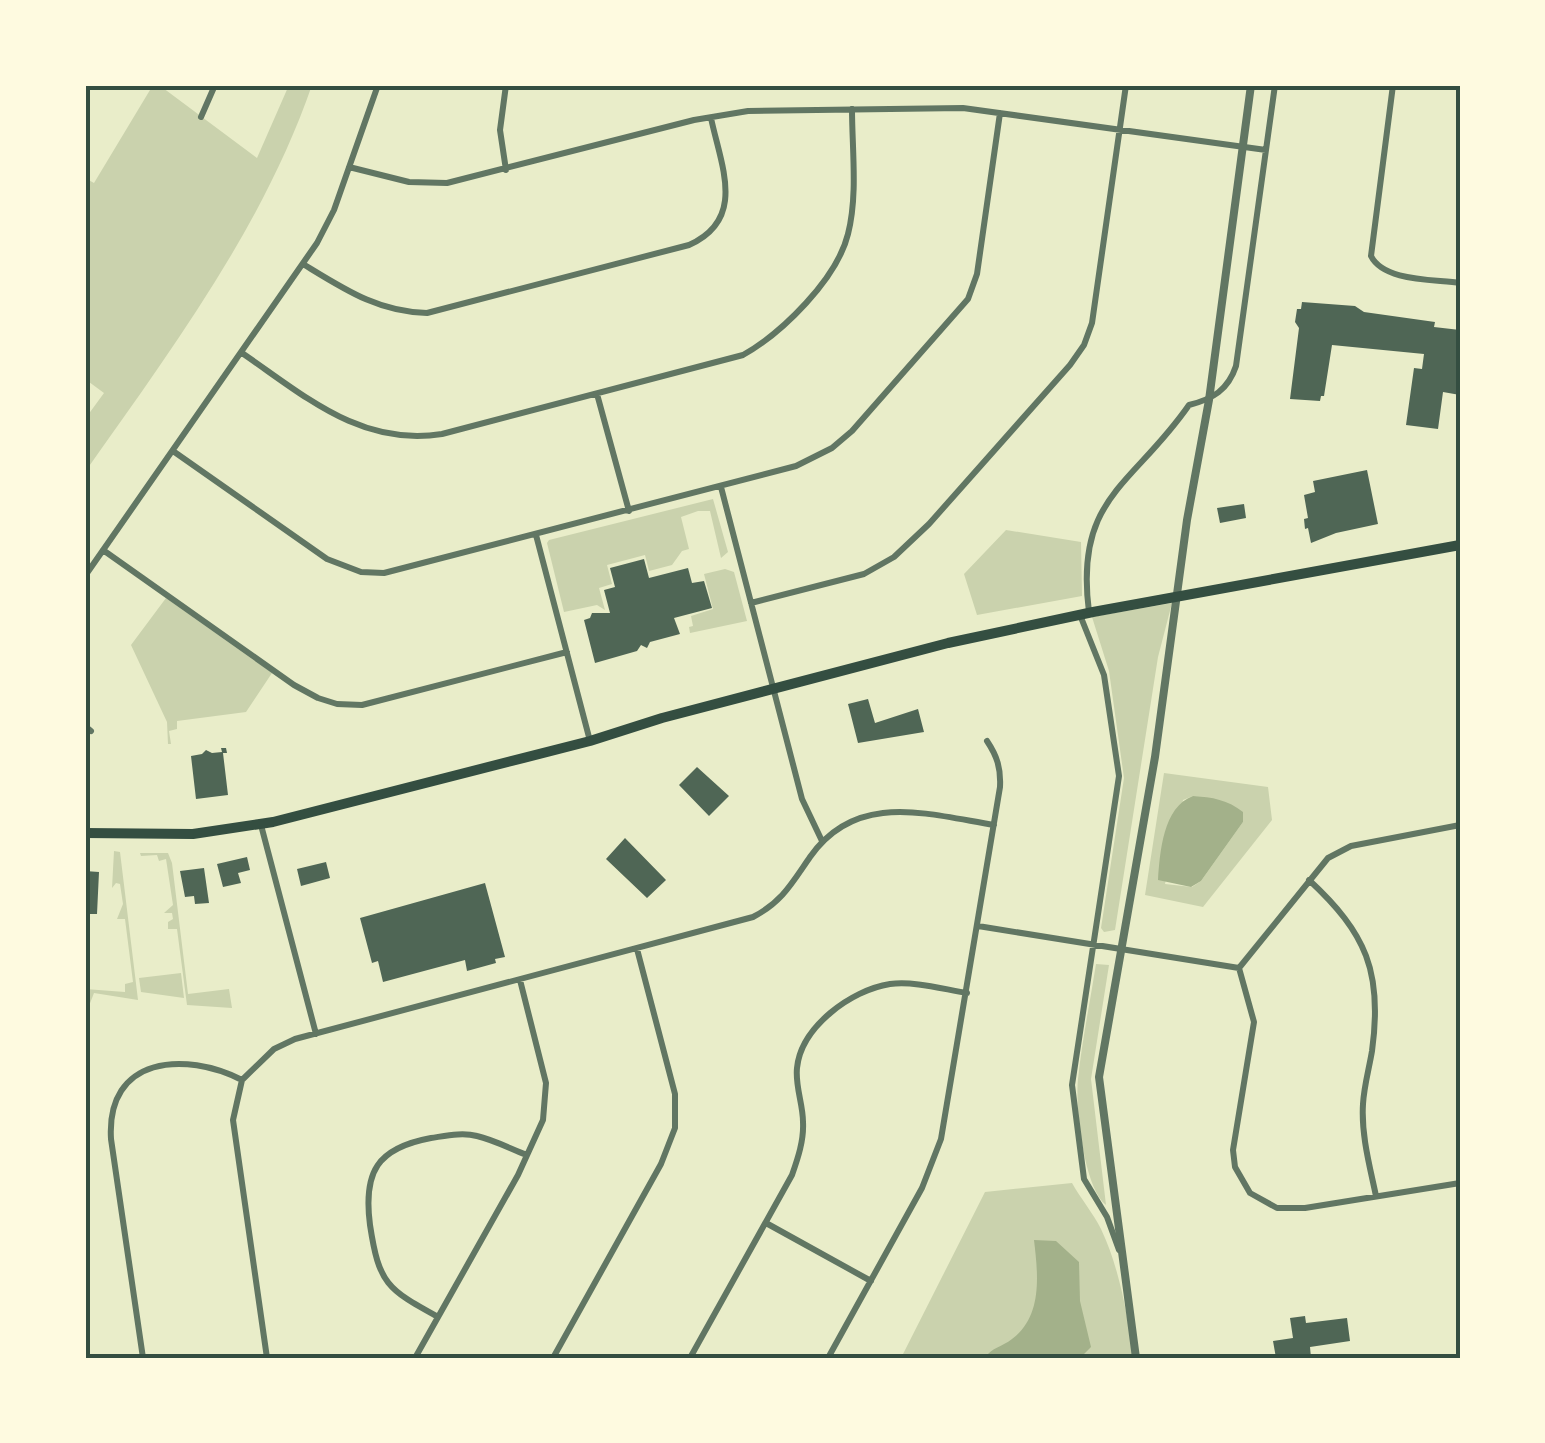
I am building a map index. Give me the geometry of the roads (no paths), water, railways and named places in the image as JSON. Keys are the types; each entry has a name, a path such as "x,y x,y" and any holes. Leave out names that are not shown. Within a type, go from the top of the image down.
{"main road":[{"path":"85,833 169,835 261,824 590,741 948,643 1460,545"}],"street":[{"path":"201,117 215,85"},
{"path":"85,576 304,264 334,210 378,85"},
{"path":"506,85 500,130 506,170"},
{"path":"751,603 864,574 894,558 1070,365 1092,323 1126,85"},
{"path":"1136,1358 1098,1077 1155,757 1251,85"},
{"path":"1124,1265 1107,1217 1084,1179 1072,1085 1119,776 1104,675 1085,614 1086,554 1103,508 1189,404 1209,400 1231,381 1252,258 1274,85"},
{"path":"1392,85 1371,256 1374,264 1391,273 1460,282"},
{"path":"349,167 428,184 465,180 748,111 852,109 964,108 1266,150"},
{"path":"242,353 334,416 368,431 400,436 442,434 743,355 768,341 792,316 830,272 848,234 852,207 852,109"},
{"path":"173,452 327,559 360,572 399,571 796,466 832,448 852,430 968,298 977,274 1000,113"},
{"path":"304,264 374,305 427,313 690,245 712,232 722,219 726,204 711,118"},
{"path":"597,394 629,510"},
{"path":"721,487 802,799 822,841"},
{"path":"536,535 590,741"},
{"path":"103,550 294,684 337,704 378,702 567,652"},
{"path":"828,1358 922,1188 942,1140 1001,772 986,741"},
{"path":"267,1358 234,1137 235,1100 242,1080 274,1049 316,1034 729,925 768,909 792,887 822,841 837,828 864,816 887,811 920,812 994,825"},
{"path":"261,824 316,1034"},
{"path":"1239,968 1328,858 1351,846 1460,826"},
{"path":"1309,880 1335,904 1359,936 1375,982 1377,1002 1362,1105 1376,1196"},
{"path":"978,926 1239,968"},
{"path":"553,1358 661,1164 675,1128 674,1094 637,949"},
{"path":"1239,968 1254,1022 1233,1150 1235,1167 1250,1193 1277,1208 1305,1208 1460,1183"},
{"path":"415,1358 544,1120 546,1083 520,980"},
{"path":"690,1358 766,1223 800,1153 803,1122 796,1069 815,1028 859,994 887,984 920,985 967,994"},
{"path":"143,1358 111,1138 112,1108 132,1078 163,1064 211,1066 242,1080"},
{"path":"438,1318 400,1296 380,1272 367,1202 374,1170 383,1158 407,1143 461,1134 527,1155"},
{"path":"766,1223 871,1281"}]}
